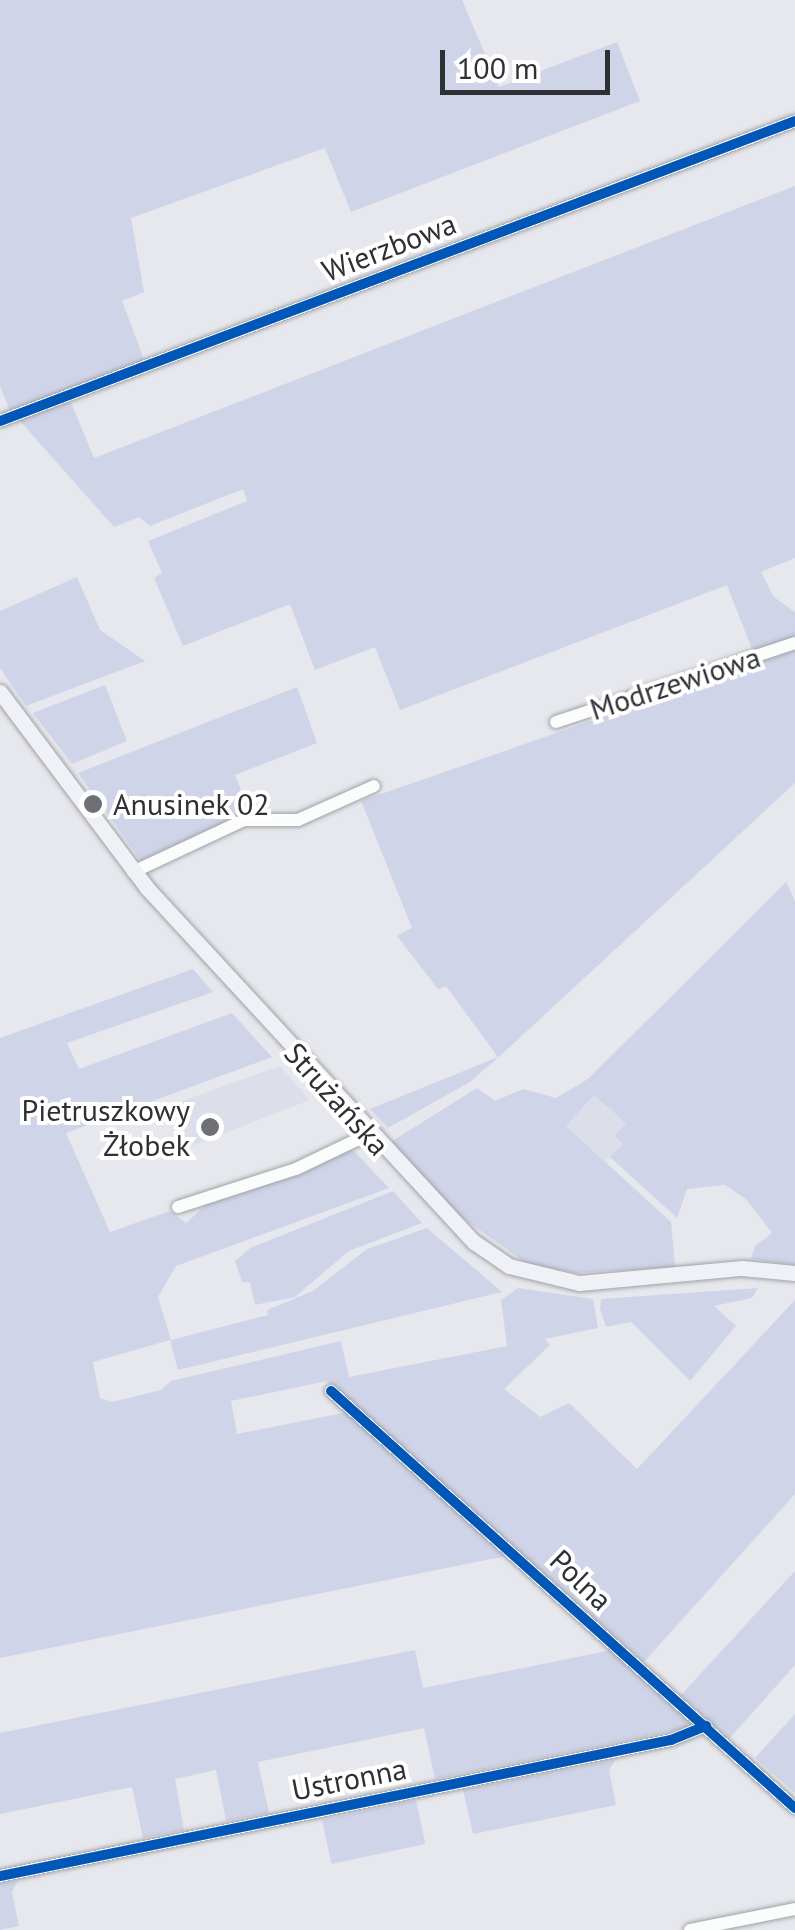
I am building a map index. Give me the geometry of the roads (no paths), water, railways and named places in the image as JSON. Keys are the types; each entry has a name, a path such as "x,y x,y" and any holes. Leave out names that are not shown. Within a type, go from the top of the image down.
{"main road":[{"name":"Strużańska","path":"0,692 134,872 369,1134 474,1242 508,1266 542,1278 618,1282 742,1268 795,1272"}],"street":[{"name":"Wierzbowa","path":"0,422 795,121"},
{"name":"Modrzewiowa","path":"556,722 795,643"},
{"path":"134,872 244,820 298,820 374,786"},
{"path":"178,1207 296,1169 369,1134"},
{"name":"Polna","path":"330,1390 795,1808"},
{"name":"Ustronna","path":"0,1876 671,1740 706,1726"},
{"path":"690,1930 795,1909"}],"place":[{"name":"Anusinek 02","path":"93,804"},
{"name":"Pietruszkowy Żłobek","path":"210,1127"}]}
